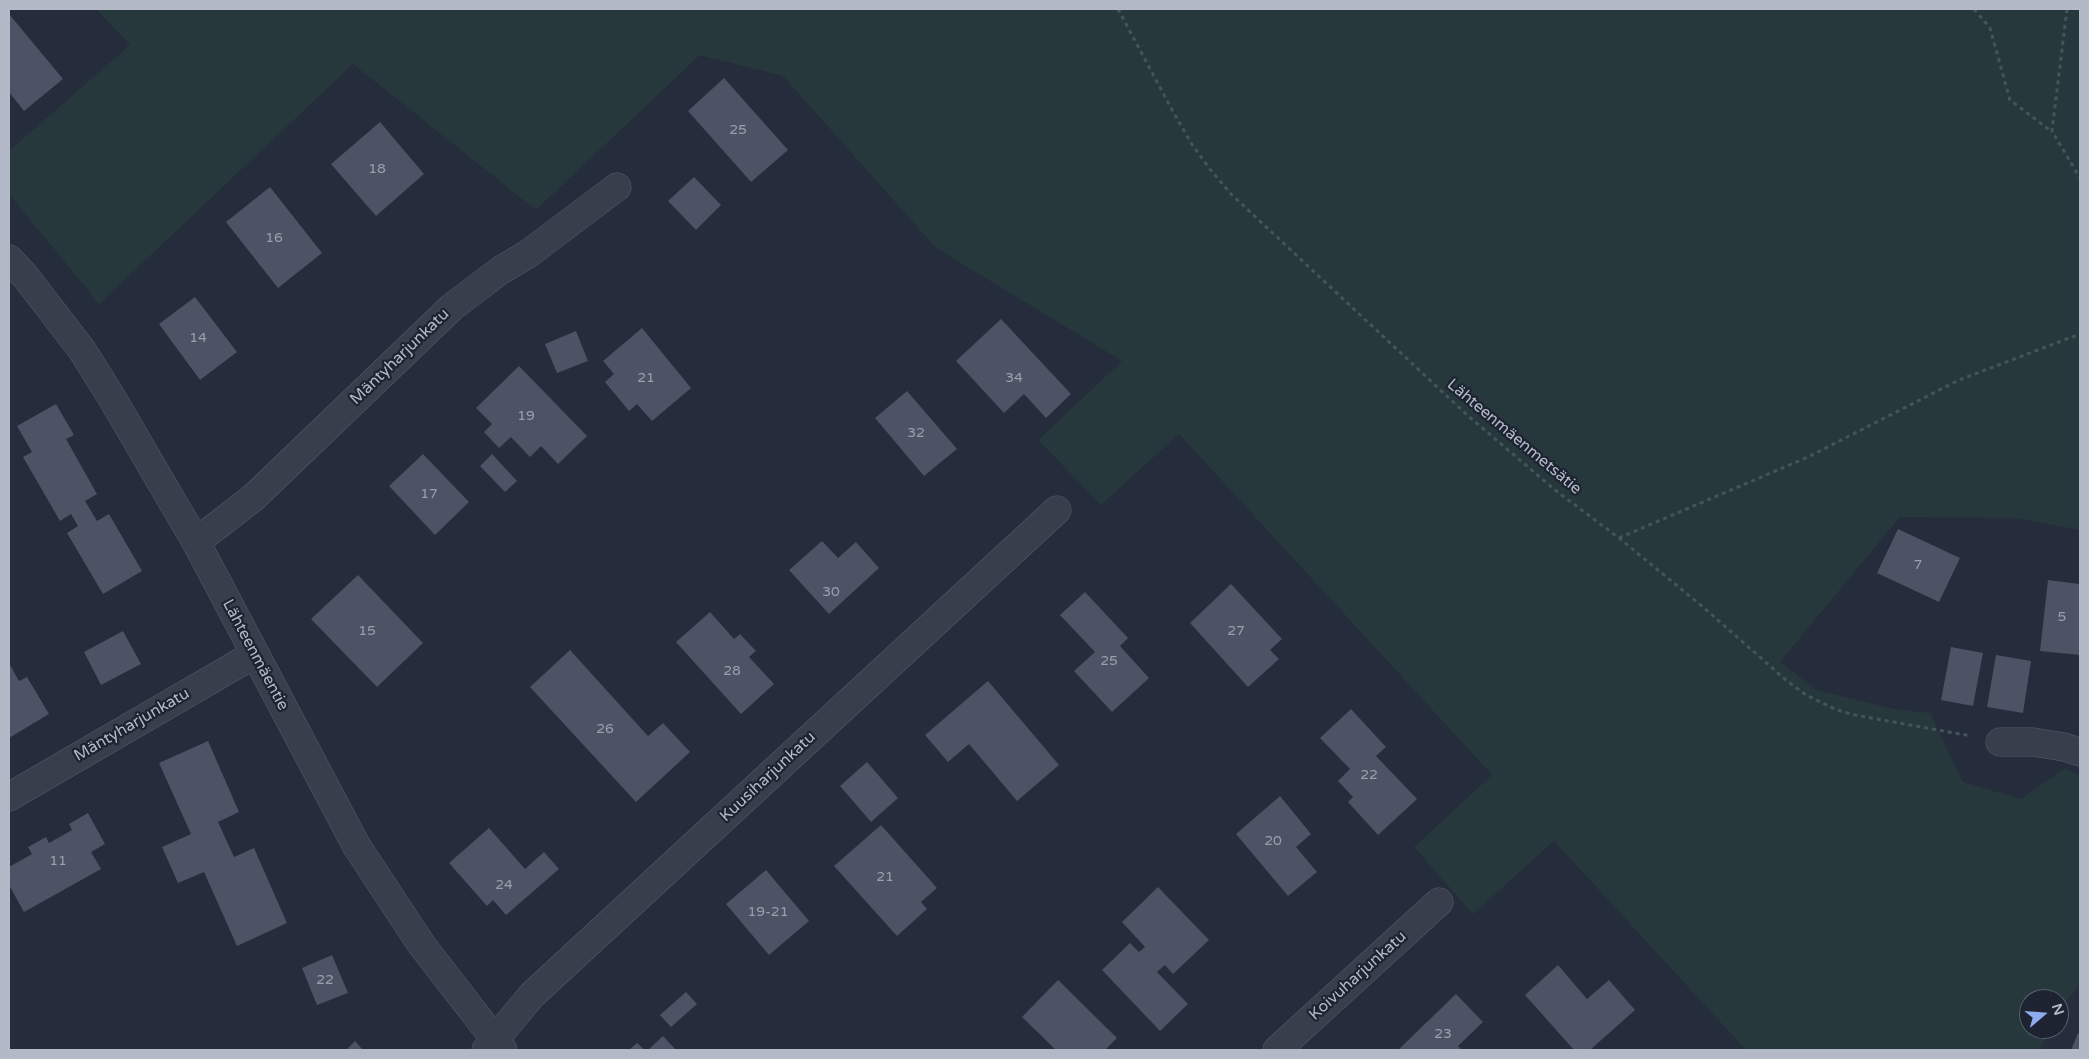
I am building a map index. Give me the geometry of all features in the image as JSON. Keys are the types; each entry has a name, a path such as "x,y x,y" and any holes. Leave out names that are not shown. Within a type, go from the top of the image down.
{"street":[{"name":"Mäntyharjunkatu","path":"196,542 254,497 452,307 528,254 617,187"},
{"name":"Lähteenmäentie","path":"9,259 25,276 82,350 112,398 196,542 356,845 421,944 495,1047"},
{"name":"Kuusiharjunkatu","path":"495,1047 510,1019 532,995 1057,510"},
{"name":"Mäntyharjunkatu","path":"9,797 255,654"},
{"path":"2000,742 2033,742 2064,747 2080,752"},
{"name":"Koivuharjunkatu","path":"1277,1050 1439,902"}],"path":[{"name":"Lähteenmäenmetsätie","path":"1118,9 1192,143 1209,168 1231,194 1466,414 1555,490 1619,538 1739,637 1787,681 1822,704 1855,715 2000,742"},
{"path":"1974,9 1990,28 2010,100 2052,131 2080,178"},
{"path":"2052,131 2067,9"},
{"path":"1619,538 1808,457 1959,380 2080,334"}],"shaded area":[{"path":"96,9 2080,9 2080,530 2015,518 1900,517 1780,662 1817,690 1894,709 1930,713 1963,782 2021,799 2065,768 2080,776 2080,984 2069,999 2069,989 2019,989 2019,1039 2045,1039 2040,1050 1746,1050 1554,841 1473,914 1414,847 1492,775 1179,434 1101,505 1038,440 1122,361 936,248 783,76 700,55 536,210 353,64 99,304 9,194 9,151 130,45"}],"building":[{"path":"9,14 63,79 24,111 9,92"},
{"path":"724,78 788,150 751,182 688,111"},
{"path":"380,122 424,174 376,216 331,164"},
{"path":"694,177 721,205 696,230 668,201"},
{"path":"270,187 322,253 278,288 226,222"},
{"path":"195,297 237,352 200,380 159,324"},
{"path":"1001,319 1071,394 1046,418 1024,394 1004,413 956,361"},
{"path":"642,328 691,388 652,421 637,404 629,411 605,382 614,374 603,361"},
{"path":"576,331 588,361 557,373 545,344"},
{"path":"519,366 587,436 558,464 541,446 530,457 511,437 499,448 484,432 492,424 476,408"},
{"path":"907,391 957,449 924,476 875,418"},
{"path":"56,404 74,435 66,439 97,494 85,501 97,521 109,514 142,571 103,594 67,533 78,526 71,514 60,521 23,457 32,452 17,426"},
{"path":"423,454 469,502 435,535 389,486"},
{"path":"492,454 517,481 505,492 480,466"},
{"path":"1898,529 1960,558 1939,602 1877,573"},
{"path":"822,541 838,558 856,542 879,568 829,614 789,570"},
{"path":"358,575 423,643 377,687 311,619"},
{"path":"2048,580 2080,584 2080,655 2040,651"},
{"path":"1231,584 1282,639 1270,650 1279,659 1248,687 1190,623"},
{"path":"1085,592 1128,638 1120,646 1149,678 1112,712 1074,671 1095,652 1060,615"},
{"path":"710,612 734,639 740,634 756,651 749,657 774,684 741,714 676,642"},
{"path":"123,631 141,664 101,685 84,652"},
{"path":"1951,647 1983,653 1973,706 1941,700"},
{"path":"570,650 648,736 663,723 690,752 636,802 530,687"},
{"path":"1996,655 2031,661 2023,713 1987,707"},
{"path":"9,663 19,681 27,677 49,714 9,738"},
{"path":"988,681 1059,765 1017,801 969,744 948,762 925,735"},
{"path":"1351,709 1386,747 1376,756 1417,799 1378,835 1348,802 1353,797 1338,781 1350,769 1320,738"},
{"path":"208,741 239,812 218,822 234,857 254,848 287,923 237,946 204,872 178,883 162,847 191,834 159,763"},
{"path":"867,762 898,798 871,822 840,786"},
{"path":"1280,796 1311,834 1296,847 1317,872 1288,896 1236,834"},
{"path":"88,813 105,844 91,852 101,869 24,912 9,885 9,867 32,854 28,847 46,837 49,843 72,830 69,824"},
{"path":"881,825 937,888 921,902 927,909 897,936 834,866"},
{"path":"489,828 525,869 544,852 559,869 506,915 493,900 487,906 449,863"},
{"path":"766,870 809,921 769,955 726,904"},
{"path":"1158,887 1209,940 1173,974 1165,965 1157,972 1188,1004 1160,1031 1102,970 1130,943 1139,952 1145,947 1122,922"},
{"path":"332,955 348,993 317,1005 302,968"},
{"path":"1558,965 1587,999 1609,980 1635,1010 1590,1050 1574,1050 1525,995"},
{"path":"1058,980 1117,1038 1105,1050 1054,1050 1022,1017"},
{"path":"686,992 697,1004 671,1027 660,1015"},
{"path":"1456,994 1483,1022 1458,1046 1462,1050 1398,1050"},
{"path":"2078,1033 2080,1034 2080,1050 2071,1050"},
{"path":"663,1036 676,1050 648,1050"},
{"path":"355,1041 363,1050 346,1050"},
{"path":"637,1043 645,1050 629,1050"}]}
